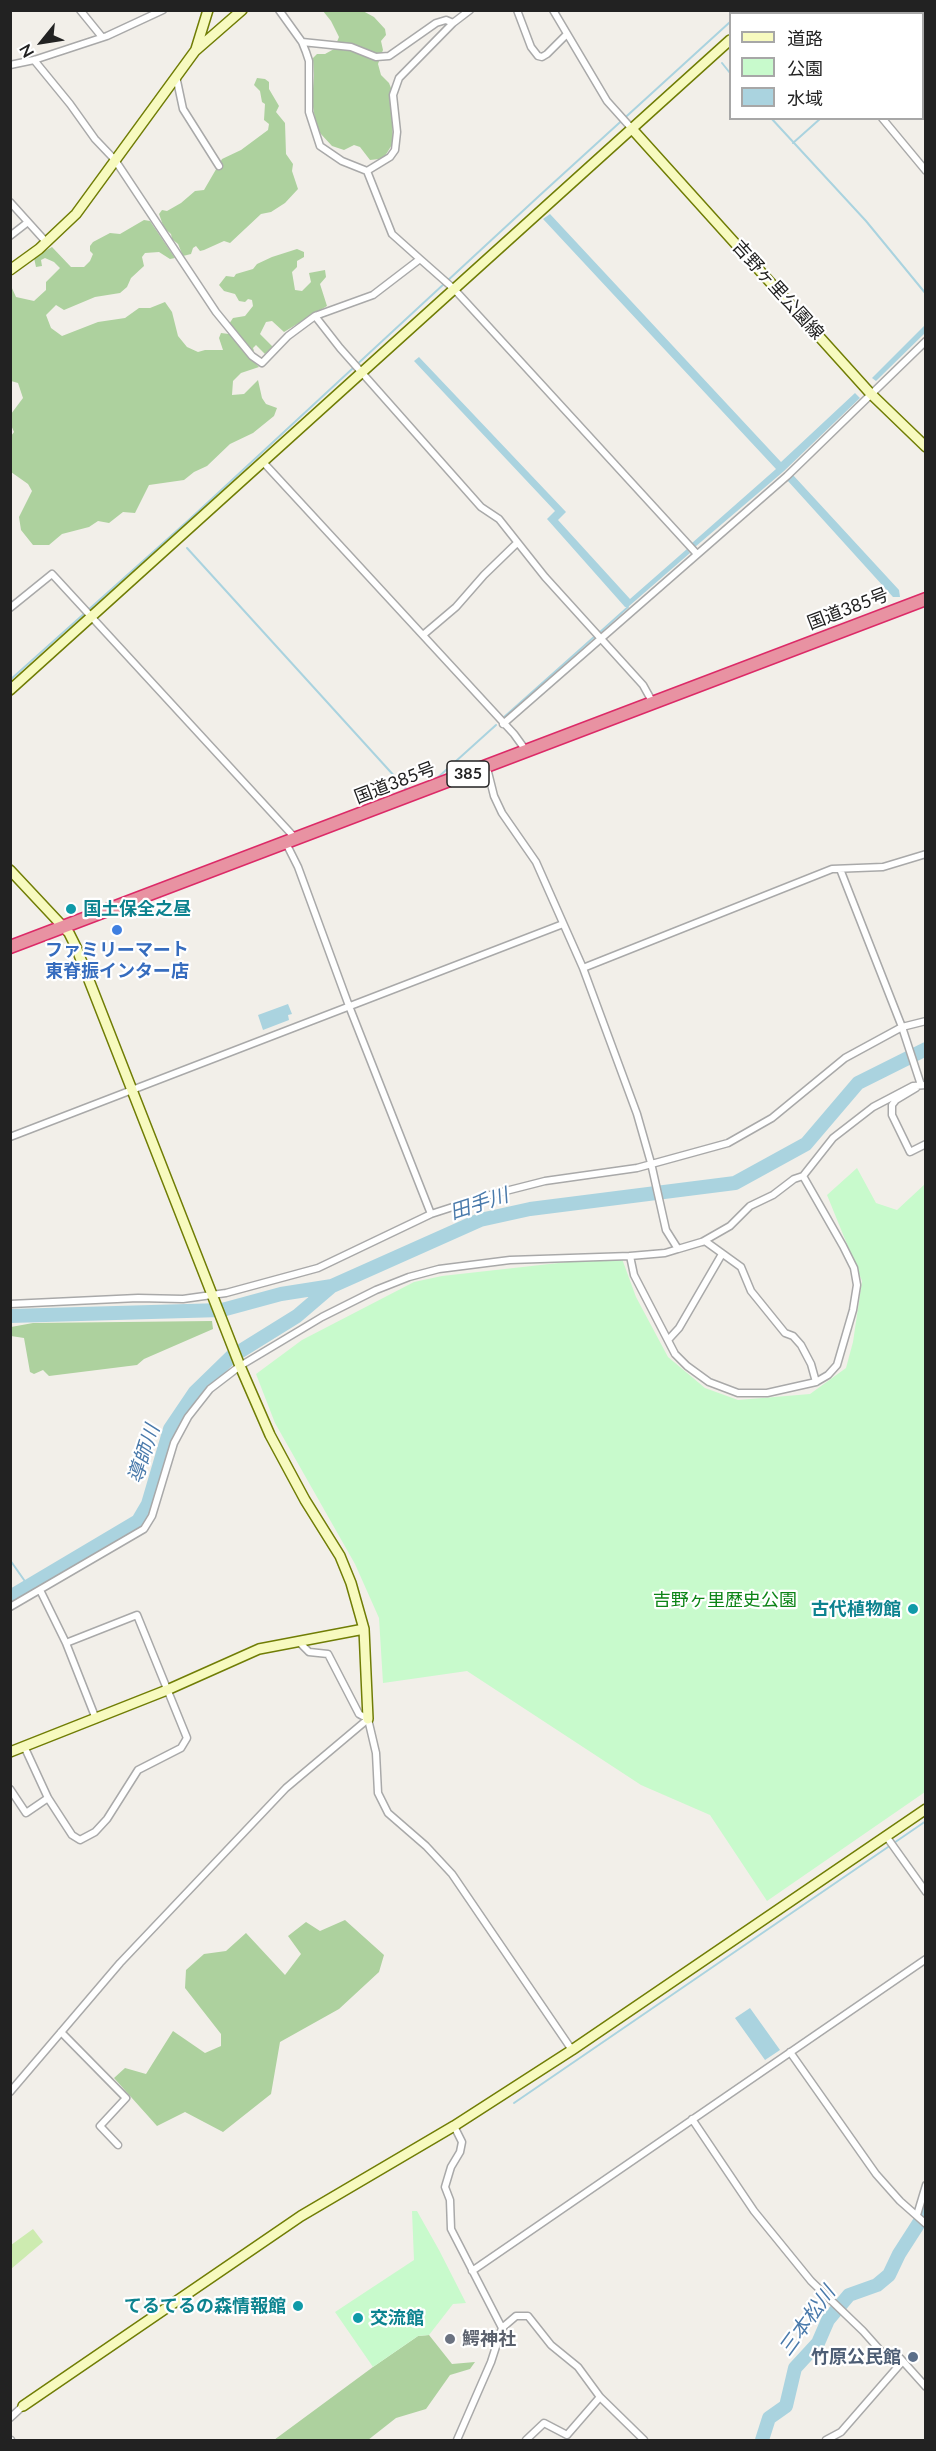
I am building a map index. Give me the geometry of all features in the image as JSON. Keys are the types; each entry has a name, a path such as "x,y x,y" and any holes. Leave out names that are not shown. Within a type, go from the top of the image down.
{"highway":[{"name":"国道385号","path":"10,947 926,599"}],"street":[{"path":"80,10 102,38"},
{"path":"10,65 102,38 163,10"},
{"path":"195,51 208,10"},
{"path":"10,270 47,243 76,214 195,51 242,10"},
{"path":"279,10 302,42 309,61 309,112 320,146 342,160 367,171 392,234 454,289 697,554"},
{"path":"367,171 390,157 395,150 397,132 393,95 399,78 453,23 470,10"},
{"path":"517,10 531,47 538,56 547,54 566,35"},
{"path":"553,10 607,101 633,130"},
{"path":"302,42 351,47 376,57 389,56 436,22 446,20 453,23"},
{"path":"10,690 729,41"},
{"path":"33,60 70,104 95,139 115,160 216,312 258,362 266,361 288,336 315,316 373,295 420,260"},
{"path":"176,76 183,109 219,166"},
{"path":"884,120 924,168"},
{"name":"吉野ヶ里公園線","path":"633,130 870,393 926,447"},
{"path":"11,203 47,243"},
{"path":"10,236 28,222"},
{"path":"315,316 481,507 499,519 517,543 643,686 653,703"},
{"path":"503,724 787,476 926,341"},
{"path":"263,462 514,734 527,752"},
{"path":"423,635 456,607 484,575 517,543"},
{"path":"10,608 52,574 93,616 291,841 298,867 349,1006 430,1214"},
{"path":"483,768 488,772 494,796 502,813 536,862 583,968 637,1114 666,1230 678,1249"},
{"path":"583,968 832,869 883,867 926,854"},
{"path":"840,869 902,1028 913,1064 924,1084"},
{"path":"10,870 69,933 76,947 240,1366 270,1435 305,1500 340,1556 351,1583 364,1629 368,1719 376,1753 378,1793 382,1804 395,1821 426,1846 452,1874 572,2050"},
{"path":"10,1137 562,924"},
{"path":"10,1304 138,1298 183,1299 211,1296 318,1268 430,1214 490,1195 545,1181 608,1173 728,1143 772,1118 845,1058 902,1028 926,1021"},
{"path":"924,1084 896,1100 892,1105 892,1114 910,1152 926,1144"},
{"path":"701,1242 730,1226 750,1206 773,1195 794,1179 803,1176 833,1138 873,1107 899,1092 924,1084"},
{"path":"630,1256 634,1275 675,1354 709,1382 738,1393 766,1393 816,1382 828,1375 837,1365 853,1310 857,1285 854,1268 803,1176"},
{"path":"10,1606 144,1529 152,1516 174,1443 188,1417 210,1389 240,1366 336,1309 409,1277 439,1269 510,1260 664,1253 705,1240 741,1267 751,1291 785,1333 793,1336 801,1345 811,1364 816,1382"},
{"path":"668,1340 679,1328 722,1254"},
{"path":"40,1590 66,1642 96,1719"},
{"path":"24,1746 48,1798 72,1835 80,1840 95,1832 107,1819 138,1770 182,1748 187,1738 137,1615 66,1642"},
{"path":"10,1752 167,1690 259,1649 364,1629"},
{"path":"299,1642 309,1652 328,1654 359,1714 368,1719"},
{"path":"10,2092 120,1963 286,1788 368,1719"},
{"path":"10,1789 26,1813 48,1798"},
{"path":"10,2418 23,2406 301,2216 454,2126 572,2050 926,1809"},
{"path":"886,1836 926,1892"},
{"path":"472,2271 926,1959"},
{"path":"61,2032 126,2098 100,2126 118,2145"},
{"path":"790,2052 876,2174 900,2201 926,2223"},
{"path":"692,2119 754,2211 804,2272 887,2358 900,2358 926,2387"},
{"path":"454,2126 462,2142 445,2187 450,2200 451,2229 502,2328"},
{"path":"916,2216 926,2185"},
{"path":"457,2440 502,2328 516,2316 528,2316 551,2345 578,2367 600,2397 644,2440"},
{"path":"826,2440 841,2432 902,2362"},
{"path":"526,2440 544,2423 567,2435 600,2397"}],"green space":[{"path":"323,11 363,11 374,17 385,29 386,35 381,41 383,50 378,64 381,75 391,88 393,143 385,156 379,159 370,160 360,147 354,145 344,150 332,146 320,133 312,101 313,58 317,54 325,54 334,49 339,37"},
{"path":"257,78 269,82 269,89 279,106 276,112 285,123 286,154 293,164 292,171 298,189 285,203 271,212 261,214 230,243 224,241 200,251 196,246 191,254 183,256 178,244 164,228 159,214 162,210 167,211 181,203 195,191 204,190 222,159 241,150 268,130 269,124 264,120 265,104 262,102 260,91 254,85"},
{"path":"144,220 150,221 175,258 170,259 159,252 145,253 142,257 144,266 120,293 95,297 64,310 56,305 46,315 51,328 62,336 98,322 125,318 139,308 150,308 165,302 172,312 178,336 187,347 198,352 223,350 219,338 221,333 229,334 259,367 241,373 233,381 232,395 244,394 258,380 262,398 266,404 277,408 274,416 253,433 230,444 207,466 184,480 149,485 135,513 123,512 109,523 98,521 89,527 62,534 49,545 33,545 21,530 19,517 32,491 28,484 11,472 11,436 14,432 11,425 11,414 23,398 18,383 11,381 11,286 16,297 34,301 46,290 46,282 60,268 45,258 41,260 42,266 36,267 34,258 38,255 52,247 71,267 84,267 93,254 90,246 93,242 110,233 120,234"},
{"path":"297,249 304,252 304,257 297,261 297,267 292,272 295,290 302,291 311,282 309,273 325,270 326,277 320,284 327,306 284,332 272,321 266,322 260,334 273,347 265,354 256,345 253,348 254,351 250,350 229,324 233,318 245,316 253,306 252,300 239,301 235,294 224,291 219,285 226,276 234,277 272,257"},
{"name":"吉野ヶ里歴史公園","path":"857,1168 876,1203 897,1210 925,1184 925,1792 767,1901 710,1815 641,1785 467,1671 383,1683 379,1618 355,1564 275,1423 256,1374 302,1340 414,1282 442,1276 621,1256 636,1297 668,1357 705,1388 738,1400 810,1394 846,1368 853,1342 862,1281 827,1195"},
{"path":"212,1321 213,1329 144,1359 137,1365 49,1376 43,1370 34,1374 30,1372 24,1338 11,1336 11,1327 33,1323"},
{"path":"345,1920 384,1955 379,1972 339,2009 280,2042 271,2094 223,2132 185,2112 157,2126 114,2078 125,2068 146,2074 173,2031 205,2053 221,2046 221,2034 185,1988 186,1970 204,1954 226,1951 246,1933 285,1975 301,1954 288,1936 306,1922 320,1931"},
{"path":"412,2211 417,2211 466,2303 453,2304 429,2335 418,2336 373,2367 335,2312 414,2260"},
{"path":"33,2229 43,2242 11,2269 11,2245"},
{"path":"429,2335 452,2364 475,2362 470,2369 450,2375 426,2409 396,2418 368,2440 274,2440 418,2336"}],"water":[{"path":"550,214 781,462 855,393 860,398 784,471 695,547 692,543 776,469 543,219"},
{"path":"925,325 925,333 876,381 872,378"},
{"path":"419,357 566,512 558,520 630,599 687,549 690,553 628,607 625,607 547,519 555,511 414,361"},
{"path":"793,475 899,590 900,597 893,597 787,480"},
{"path":"288,1004 292,1014 288,1015 289,1020 263,1030 258,1015"},
{"path":"750,2008 780,2050 765,2060 735,2018"}],"waterway":[{"path":"10,680 191,518 729,23"},
{"path":"722,63 729,72"},
{"path":"773,120 866,221 926,294"},
{"path":"793,143 819,120"},
{"path":"187,548 407,790"},
{"path":"599,633 628,607"},
{"path":"503,718 594,637"},
{"path":"435,780 496,725"},
{"name":"田手川","path":"10,1316 222,1310 281,1294 332,1286 480,1220 530,1209 735,1183 806,1144 858,1083 926,1049"},
{"name":"導師川","path":"10,1597 138,1521 148,1504 170,1429 195,1392 231,1357 297,1316 332,1286"},
{"path":"10,1560 29,1587"},
{"path":"514,2103 926,1821"},
{"name":"三本松川","path":"762,2440 769,2418 786,2406 795,2368 818,2343 828,2320 849,2295 877,2285 889,2275 899,2254 926,2212"}],"place":[{"name":"国土保全之昼","path":"71,909"},
{"name":"ファミリーマート 東脊振インター店","path":"117,930"},
{"name":"古代植物館","path":"913,1609"},
{"name":"てるてるの森情報館","path":"298,2306"},
{"name":"交流館","path":"358,2318"},
{"name":"鰐神社","path":"450,2339"},
{"name":"竹原公民館","path":"913,2357"}]}
